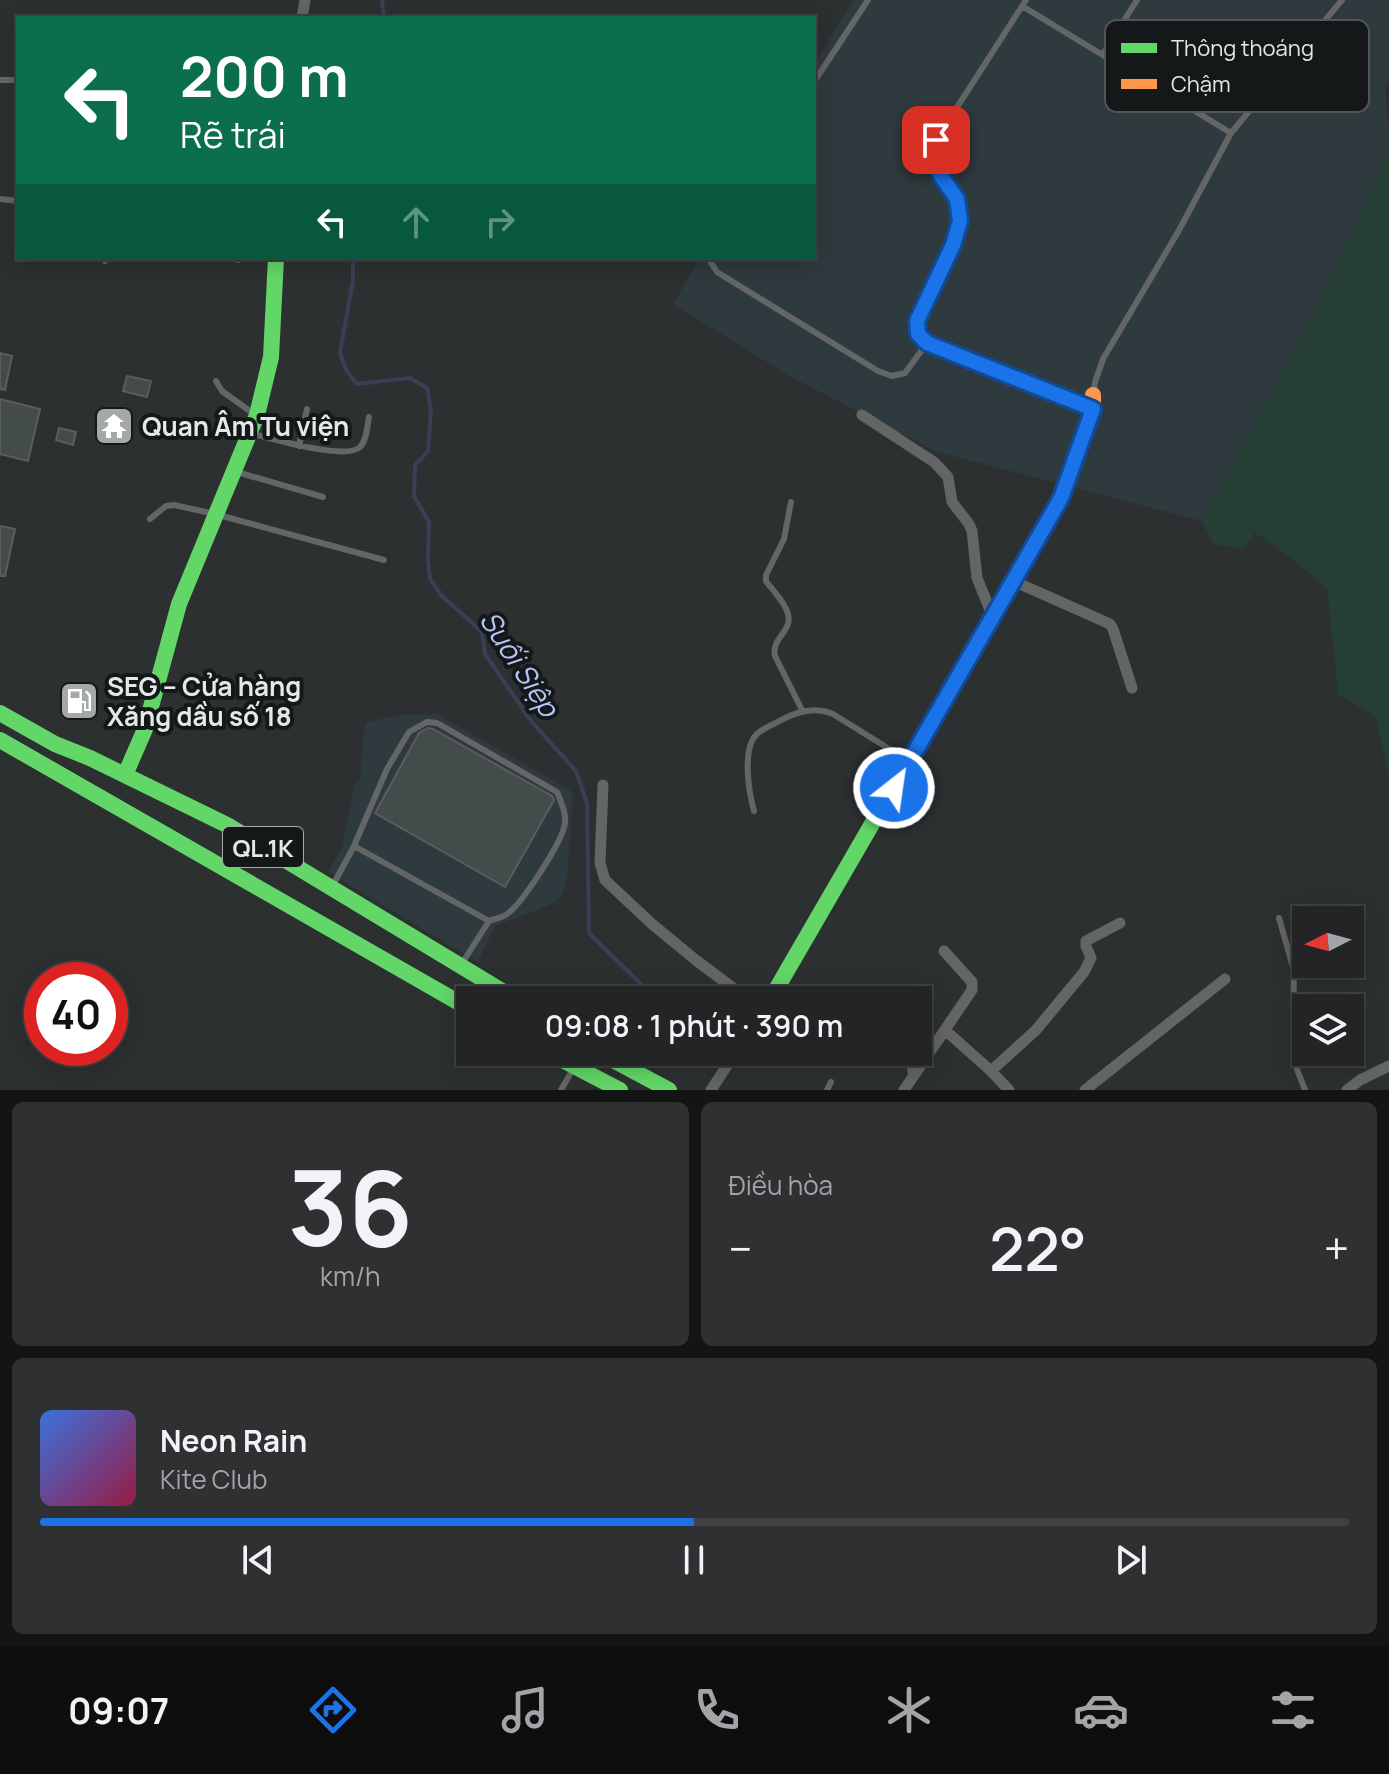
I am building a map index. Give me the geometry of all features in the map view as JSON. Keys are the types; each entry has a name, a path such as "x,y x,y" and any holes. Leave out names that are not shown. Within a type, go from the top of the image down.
{"main road":[{"path":"125,775 145,729 179,604 257,415 271,357 276,260"},
{"path":"778,986 1061,498 1093,402"},
{"name":"QL.1K","path":"0,713 55,744 229,826 495,986"},
{"name":"QL.1K","path":"0,740 456,1001"},
{"path":"574,1066 620,1090"},
{"path":"625,1066 669,1090"}],"street":[{"path":"862,415 934,462 948,477 952,502 972,531 974,567 993,617"},
{"path":"1013,581 1110,624 1132,688"},
{"path":"603,785 600,863 605,880 686,952 731,986"},
{"path":"991,1071 1036,1030 1084,972 1091,958 1086,941 1120,923"},
{"path":"910,1085 972,990 972,982 944,951"},
{"path":"1085,1090 1225,979"},
{"path":"945,1030 1009,1090"},
{"path":"711,1090 727,1066"},
{"path":"1347,1090 1363,1085 1389,1067"}],"lane":[{"path":"816,79 868,0"},
{"path":"1124,20 1137,0"},
{"path":"1325,20 1342,0"},
{"path":"1105,51 1103,54 1024,3 936,140 935,160 941,176 957,199 960,221 953,245 917,321 918,334 927,343 1093,402 1095,382 1103,359 1178,232 1231,133 1249,112"},
{"path":"1197,112 1231,133"},
{"path":"709,260 717,272 878,371 892,376 905,373 927,343"},
{"path":"216,381 232,400 257,415"},
{"path":"299,446 307,409"},
{"path":"250,433 299,446 351,452 359,448 365,438 369,417"},
{"path":"233,471 323,497"},
{"path":"791,502 784,539 766,581 788,611 788,627 773,649 803,712"},
{"path":"150,519 166,506 174,505 384,560"},
{"path":"754,811 748,789 749,751 753,739 757,733 790,716 813,709 824,710 910,761"},
{"path":"331,889 354,846 387,769 409,732 427,722 437,723 557,792 565,818 564,827 548,859 509,913 489,921 461,965"},
{"path":"354,846 489,921"},
{"path":"1279,918 1294,971 1293,1035 1297,1069 1305,1090"},
{"path":"561,1090 574,1066"},
{"path":"827,1090 831,1082"}],"shaded area":[{"path":"853,0 1389,0 1389,80 1385,87 1389,153 1313,316 1202,521 937,452 791,377 673,304 699,260 816,260 816,62"},
{"path":"437,714 571,791 573,799 565,888 560,897 552,904 495,926 478,962 328,872 342,847 354,786 361,777 366,722 401,715"}],"green space":[{"path":"1389,153 1389,775 1375,716 1338,694 1327,588 1255,533 1244,549 1213,544 1202,521 1313,316"}],"building":[{"path":"0,353 12,356 5,390 0,389"},
{"path":"127,376 151,381 147,397 123,391"},
{"path":"0,399 40,409 28,461 0,454"},
{"path":"59,428 76,432 73,445 56,440"},
{"path":"0,526 15,529 5,576 0,576"},
{"path":"428,728 552,796 554,800 505,887 375,813 419,733"}],"waterway":[{"name":"Suối Siệp","path":"382,0 384,16"},
{"name":"Suối Siệp","path":"353,260 353,280 340,353 346,370 357,384 410,378 427,388 431,410 428,451 415,465 414,496 429,522 430,579 442,596 482,632 485,654 531,721 576,771 587,803 589,933 643,986"}],"traffic: fast":[{"path":"125,775 145,729 179,604 257,415 271,357 276,260"},
{"path":"778,986 1040,534"},
{"path":"0,713 55,744 229,826 494,986"},
{"path":"0,740 456,1001"},
{"path":"574,1066 620,1090"},
{"path":"624,1066 669,1090"}],"traffic: slow":[{"path":"1040,534 1061,498 1093,409 1093,395"}],"place":[{"name":"Quan Âm Tu viện","path":"114,426"},
{"name":"SEG – Cửa hàng Xăng dầu số 18","path":"79,701"}],"route":[{"path":"894,788 1061,498 1093,409 927,343 918,334 917,321 953,245 960,221 957,199 941,176 935,160 936,140"}]}
